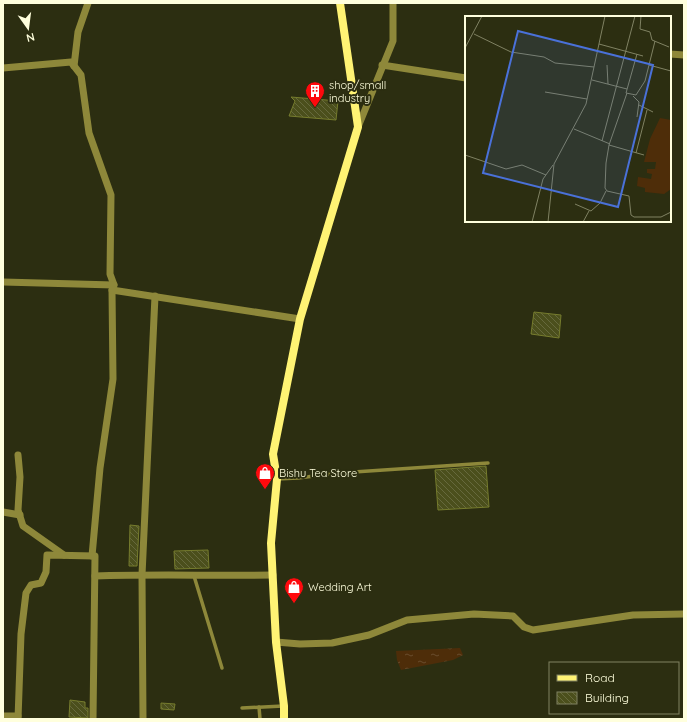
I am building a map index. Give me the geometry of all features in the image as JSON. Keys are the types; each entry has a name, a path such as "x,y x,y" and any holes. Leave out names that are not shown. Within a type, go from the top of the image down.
{"main road":[{"path":"284,719 284,706 276,642 271,543 277,479 273,454 300,319 358,127 340,3"}],"street":[{"path":"74,66 78,32 88,3"},
{"path":"358,127 393,41 393,3"},
{"path":"671,54 684,55"},
{"path":"3,68 71,62 82,75 89,133 111,195 110,274 113,288 114,379 100,468 92,556"},
{"path":"382,65 465,78"},
{"path":"3,282 113,288 300,319"},
{"path":"143,719 142,575 155,296"},
{"path":"18,455 20,478 18,510 23,526 64,555"},
{"path":"3,512 20,515"},
{"path":"3,716 18,718 21,634 26,593 31,585 41,583 46,572 48,555 95,556 93,719"},
{"path":"95,576 273,575"},
{"path":"276,642 300,644 332,643 369,635 407,620 474,614 513,616 524,627 533,630 633,615 684,614"}],"lane":[{"path":"277,479 339,473 488,463"},
{"path":"194,576 222,668"},
{"path":"242,708 284,706"},
{"path":"259,707 260,719"}],"water":[{"path":"460,648 463,655 453,660 401,670 397,660 396,651"}],"building":[{"name":"shop/small industry","path":"291,97 338,101 336,120 289,116 295,101"},
{"path":"534,312 561,315 559,338 531,334"},
{"path":"486,466 489,507 438,510 435,470"},
{"path":"130,525 139,526 137,566 129,566"},
{"path":"208,550 209,568 175,569 174,551"},
{"path":"70,700 85,702 85,708 88,708 88,718 69,717"},
{"path":"161,703 175,704 174,710 161,709"}],"place":[{"name":"shop/small industry","path":"315,108"},
{"name":"Bishu Tea Store","path":"265,490"},
{"name":"Wedding Art","path":"294,604"}]}
